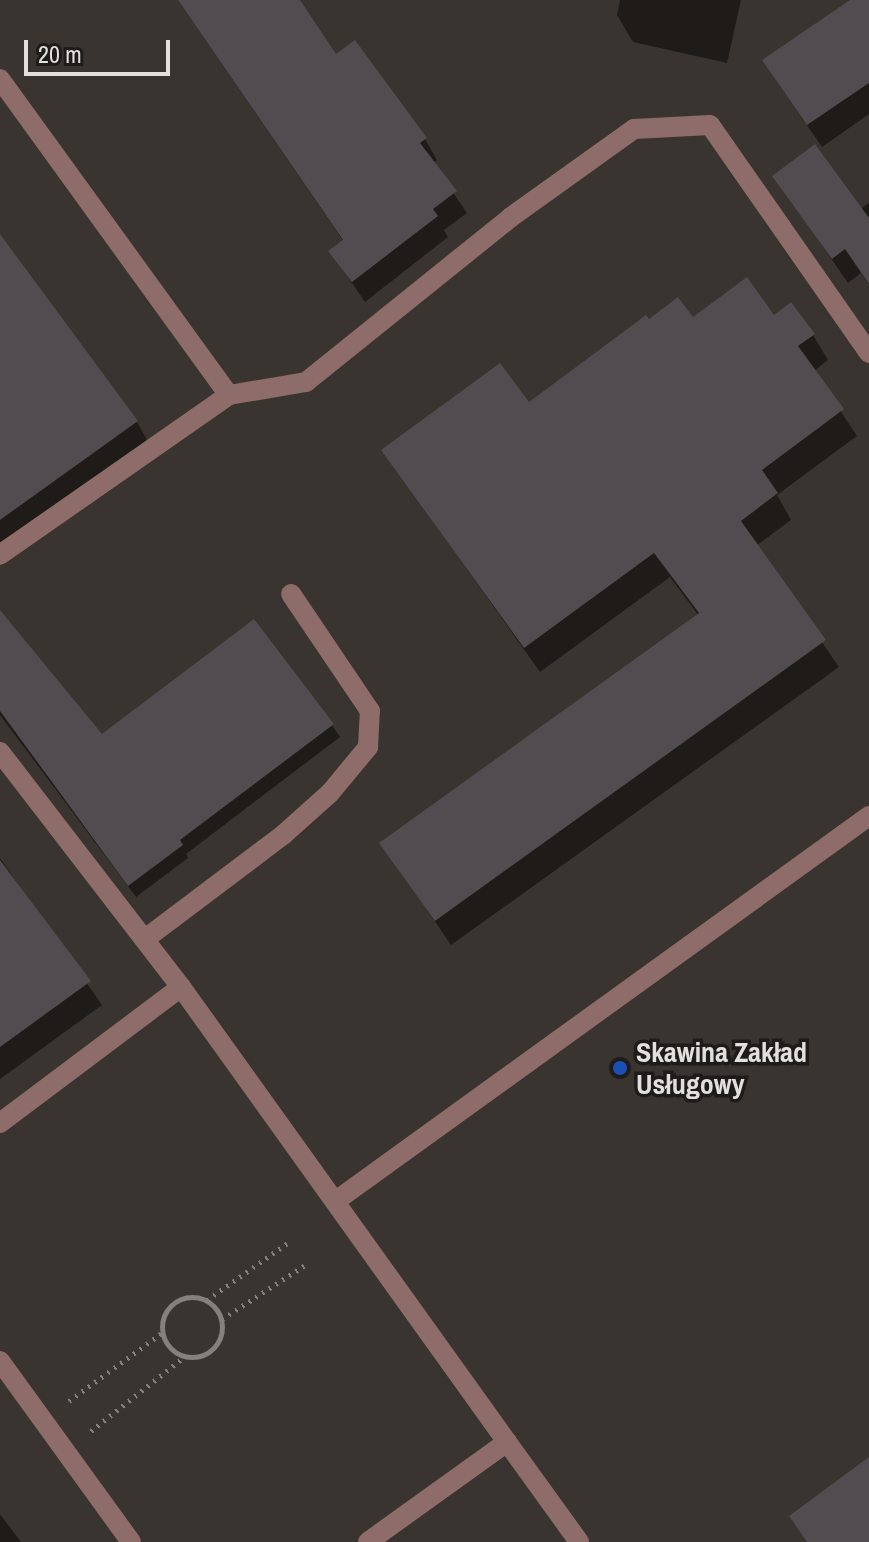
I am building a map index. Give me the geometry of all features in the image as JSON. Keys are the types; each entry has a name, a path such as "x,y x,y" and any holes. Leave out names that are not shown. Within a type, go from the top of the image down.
{"street":[{"path":"0,79 229,395"},
{"path":"0,555 229,395 306,382 511,217 634,129 710,125 869,353"},
{"path":"145,939 283,835 330,793 368,747 370,711 291,594"},
{"path":"0,752 181,987 337,1200 579,1542"},
{"path":"337,1200 869,816"},
{"path":"0,1123 181,987"},
{"path":"0,1361 131,1542"},
{"path":"368,1542 507,1442"}],"path":[{"path":"207,1300 289,1242"},
{"path":"222,1319 305,1265"},
{"path":"193,1296 207,1300 222,1319 222,1335 214,1348 200,1357 184,1357 169,1348 162,1333 162,1319 168,1307 180,1299 193,1296"},
{"path":"42,1421 162,1333"},
{"path":"65,1451 184,1357"}],"building":[{"path":"178,0 300,0 336,54 355,40 427,138 420,143 457,191 433,209 438,216 352,282 328,251 343,240"},
{"path":"850,0 869,0 869,83 807,125 762,60"},
{"path":"815,144 869,218 869,284 845,249 832,259 772,176"},
{"path":"0,234 138,421 0,520"},
{"path":"747,277 774,315 791,302 815,334 798,346 844,409 762,470 778,493 741,521 826,640 435,921 379,843 699,613 654,553 524,648 381,450 500,363 529,402 646,315 649,319 678,297 693,317"},
{"path":"0,610 102,734 254,619 334,724 180,840 183,845 128,886 0,711"},
{"path":"0,860 91,981 0,1047"},
{"path":"869,1457 869,1542 807,1542 789,1516"}],"place":[{"name":"Skawina Zakład Usługowy","path":"620,1068"}]}
